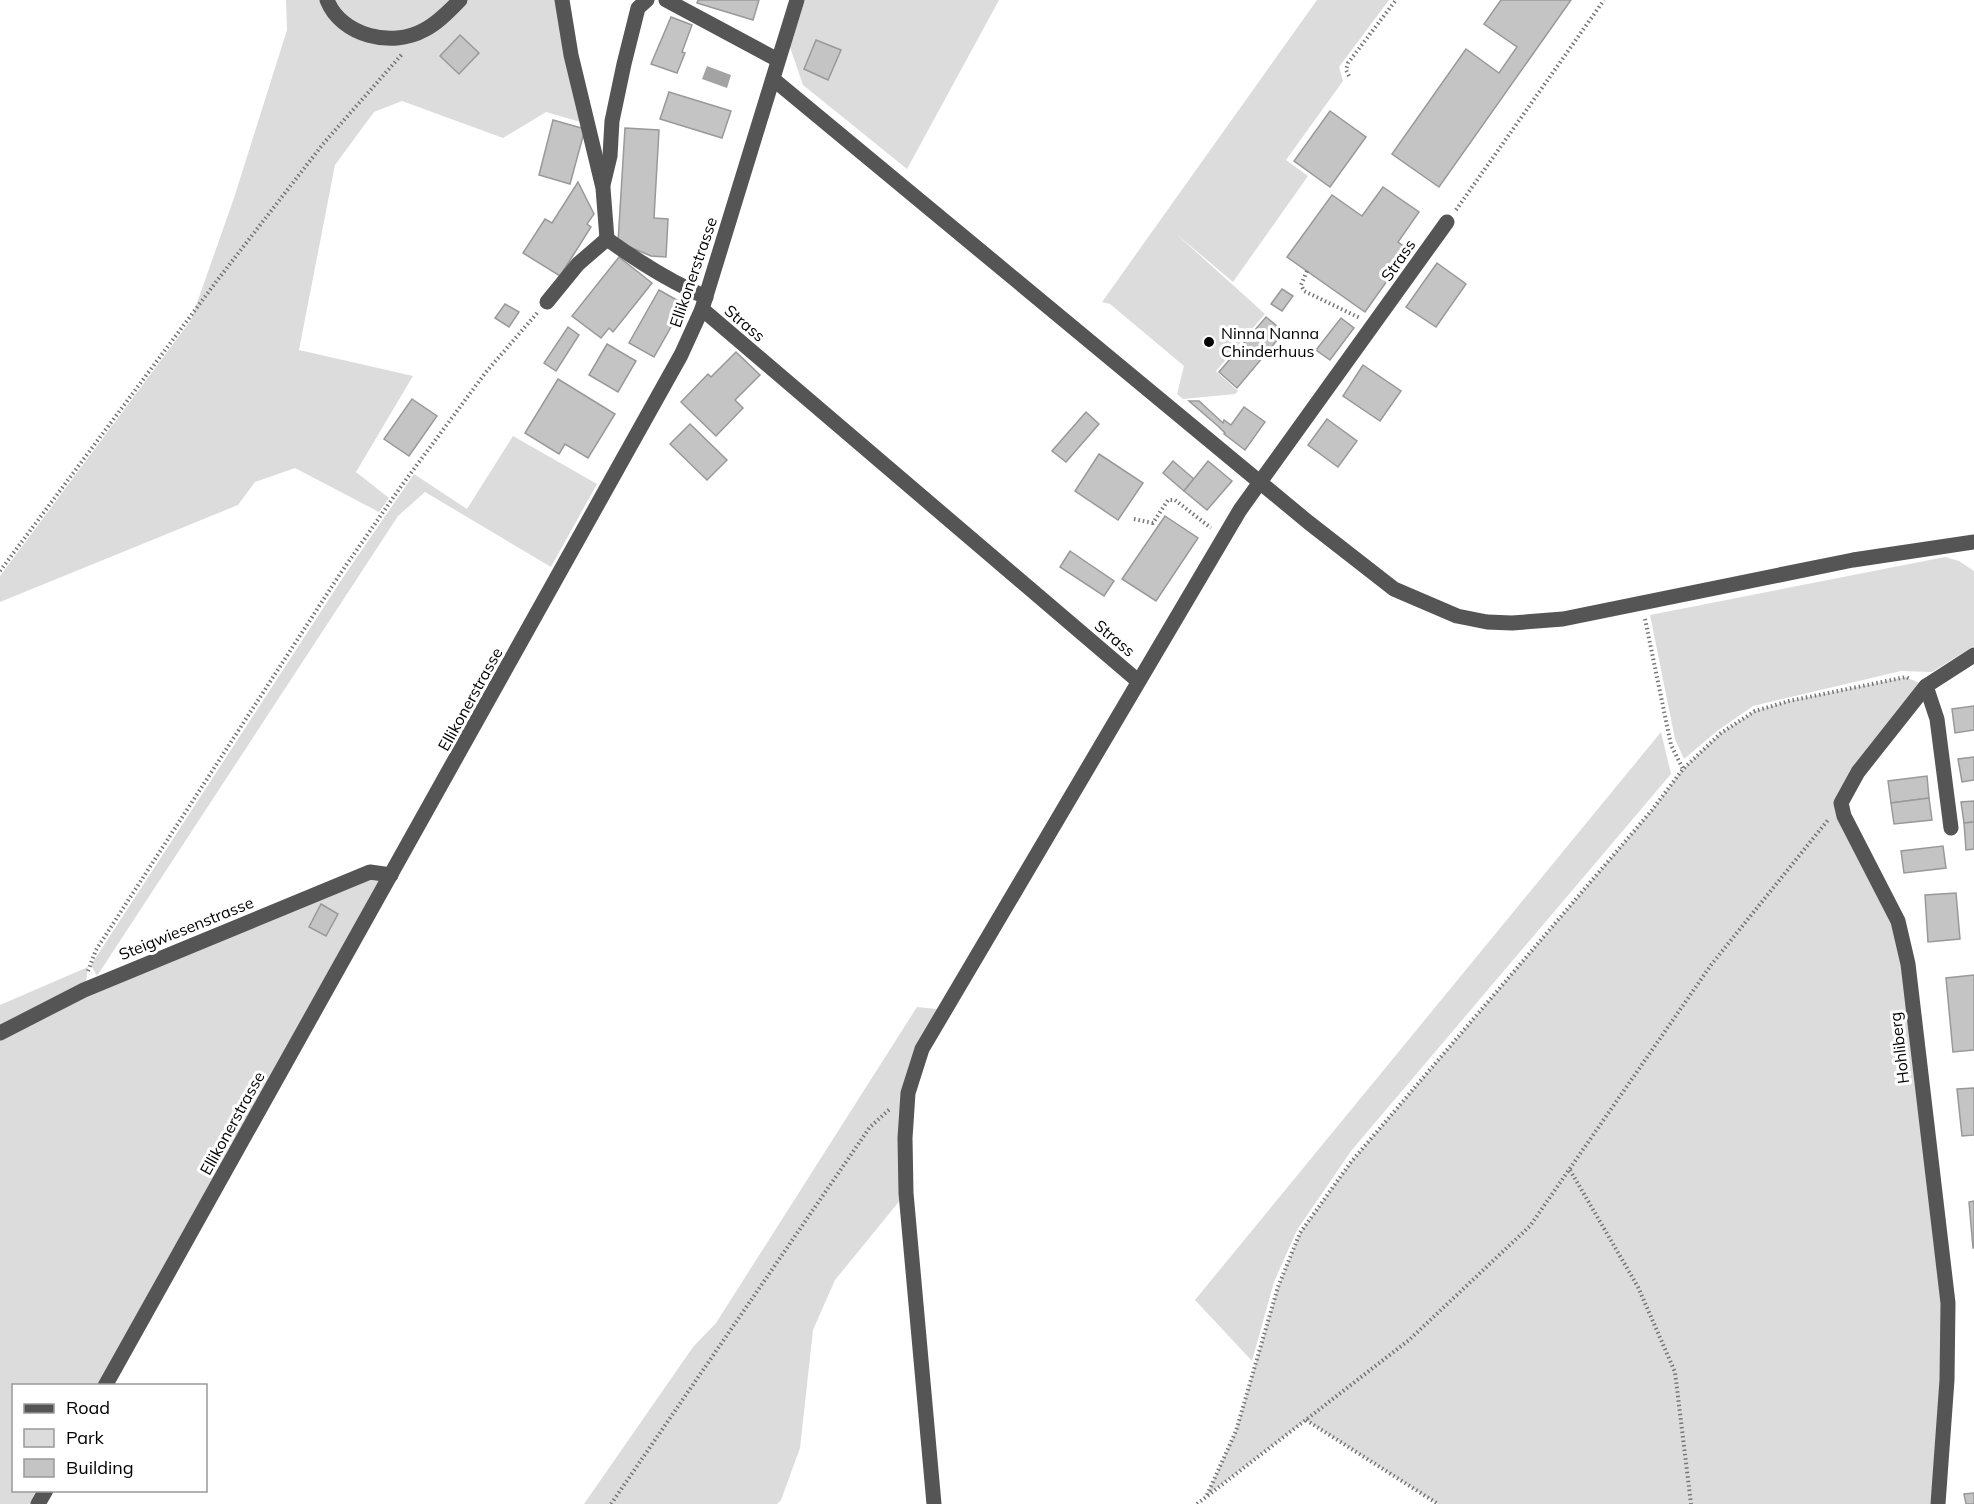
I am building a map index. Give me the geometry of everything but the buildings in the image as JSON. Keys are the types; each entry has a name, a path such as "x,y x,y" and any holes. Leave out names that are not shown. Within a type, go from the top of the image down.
{"street":[{"path":"327,0 330,8 346,26 370,36 393,39 422,32 442,18 460,0"},
{"path":"547,302 578,264 607,239 603,188 571,55 562,0"},
{"path":"603,188 610,156 612,121 624,64 638,8 646,0"},
{"path":"666,0 778,60"},
{"name":"Ellikonerstrasse","path":"106,1384 681,355 704,303 797,0"},
{"path":"773,79 797,96 1261,483 1394,589 1457,616 1487,622 1512,623 1563,619 1853,560 1973,542"},
{"name":"Strass","path":"607,239 704,303 1138,681 1240,510 1447,222"},
{"path":"1841,803 1858,772 1926,686 1974,656"},
{"path":"934,1504 906,1193 905,1138 908,1093 922,1049 1138,681"},
{"path":"1926,686 1937,719 1951,828"},
{"name":"Hohliberg","path":"1841,803 1844,816 1898,921 1908,964 1948,1303 1947,1380 1938,1504"},
{"name":"Steigwiesenstrasse","path":"0,1033 84,990 370,872 391,874"}],"path":[{"path":"1349,76 1346,70 1348,63 1396,0"},
{"path":"1447,222 1604,0"},
{"path":"0,571 219,278 323,144 422,32"},
{"path":"1307,271 1301,285 1304,291 1374,325"},
{"path":"84,990 88,967 96,950 340,574 402,485 486,372 547,302"},
{"path":"1134,519 1153,523 1168,500 1174,500 1223,538"},
{"path":"1642,603 1671,746 1683,769"},
{"path":"1207,1495 1236,1431 1278,1287 1300,1233 1351,1162 1652,810 1683,769 1721,733 1755,711 1789,701 1906,677 1926,686"},
{"path":"1197,1504 1409,1340 1530,1226 1711,965 1841,803"},
{"path":"611,1504 870,1127 908,1093"},
{"path":"1570,1170 1638,1287 1675,1372 1691,1504"},
{"path":"1306,1420 1438,1504"}],"green space":[{"path":"286,0 556,0 584,123 546,112 503,138 402,101 374,112 335,165 299,350 413,376 356,472 389,498 379,512 295,468 255,482 238,505 0,602 0,576 191,320 234,198 287,30"},
{"path":"805,0 999,0 907,169 803,85 790,47"},
{"path":"1317,0 1389,0 1339,67 1343,81 1286,160 1308,176 1233,282 1174,232 1265,314 1216,371 1238,391 1235,394 1183,399 1177,394 1184,366 1110,304 1102,302"},
{"path":"513,436 597,484 551,567 425,492 398,516 97,976 91,965 344,576 414,474 467,509"},
{"path":"1945,557 1959,561 1974,571 1974,646 1932,672 1901,671 1753,706 1717,731 1684,759 1675,739 1650,615"},
{"path":"1906,677 1926,686 1841,803 1898,921 1948,1303 1938,1504 1438,1504 1306,1420 1207,1495 1236,1431 1278,1287 1300,1233 1351,1162 1652,810 1683,769 1721,733 1755,711 1789,701"},
{"path":"1661,732 1671,774 1351,1151 1297,1230 1274,1282 1252,1361 1195,1300"},
{"path":"370,872 391,875 106,1384 12,1384 12,1492 45,1492 38,1504 0,1504 0,1005 88,967 85,989"},
{"path":"917,1007 946,1010 908,1093 906,1193 835,1280 813,1330 800,1448 781,1500 777,1504 584,1504 693,1347 716,1323"}],"shaded area":[{"path":"707,66 731,75 727,88 702,79"}],"place":[{"name":"Ninna Nanna Chinderhuus","path":"1209,342"}]}
